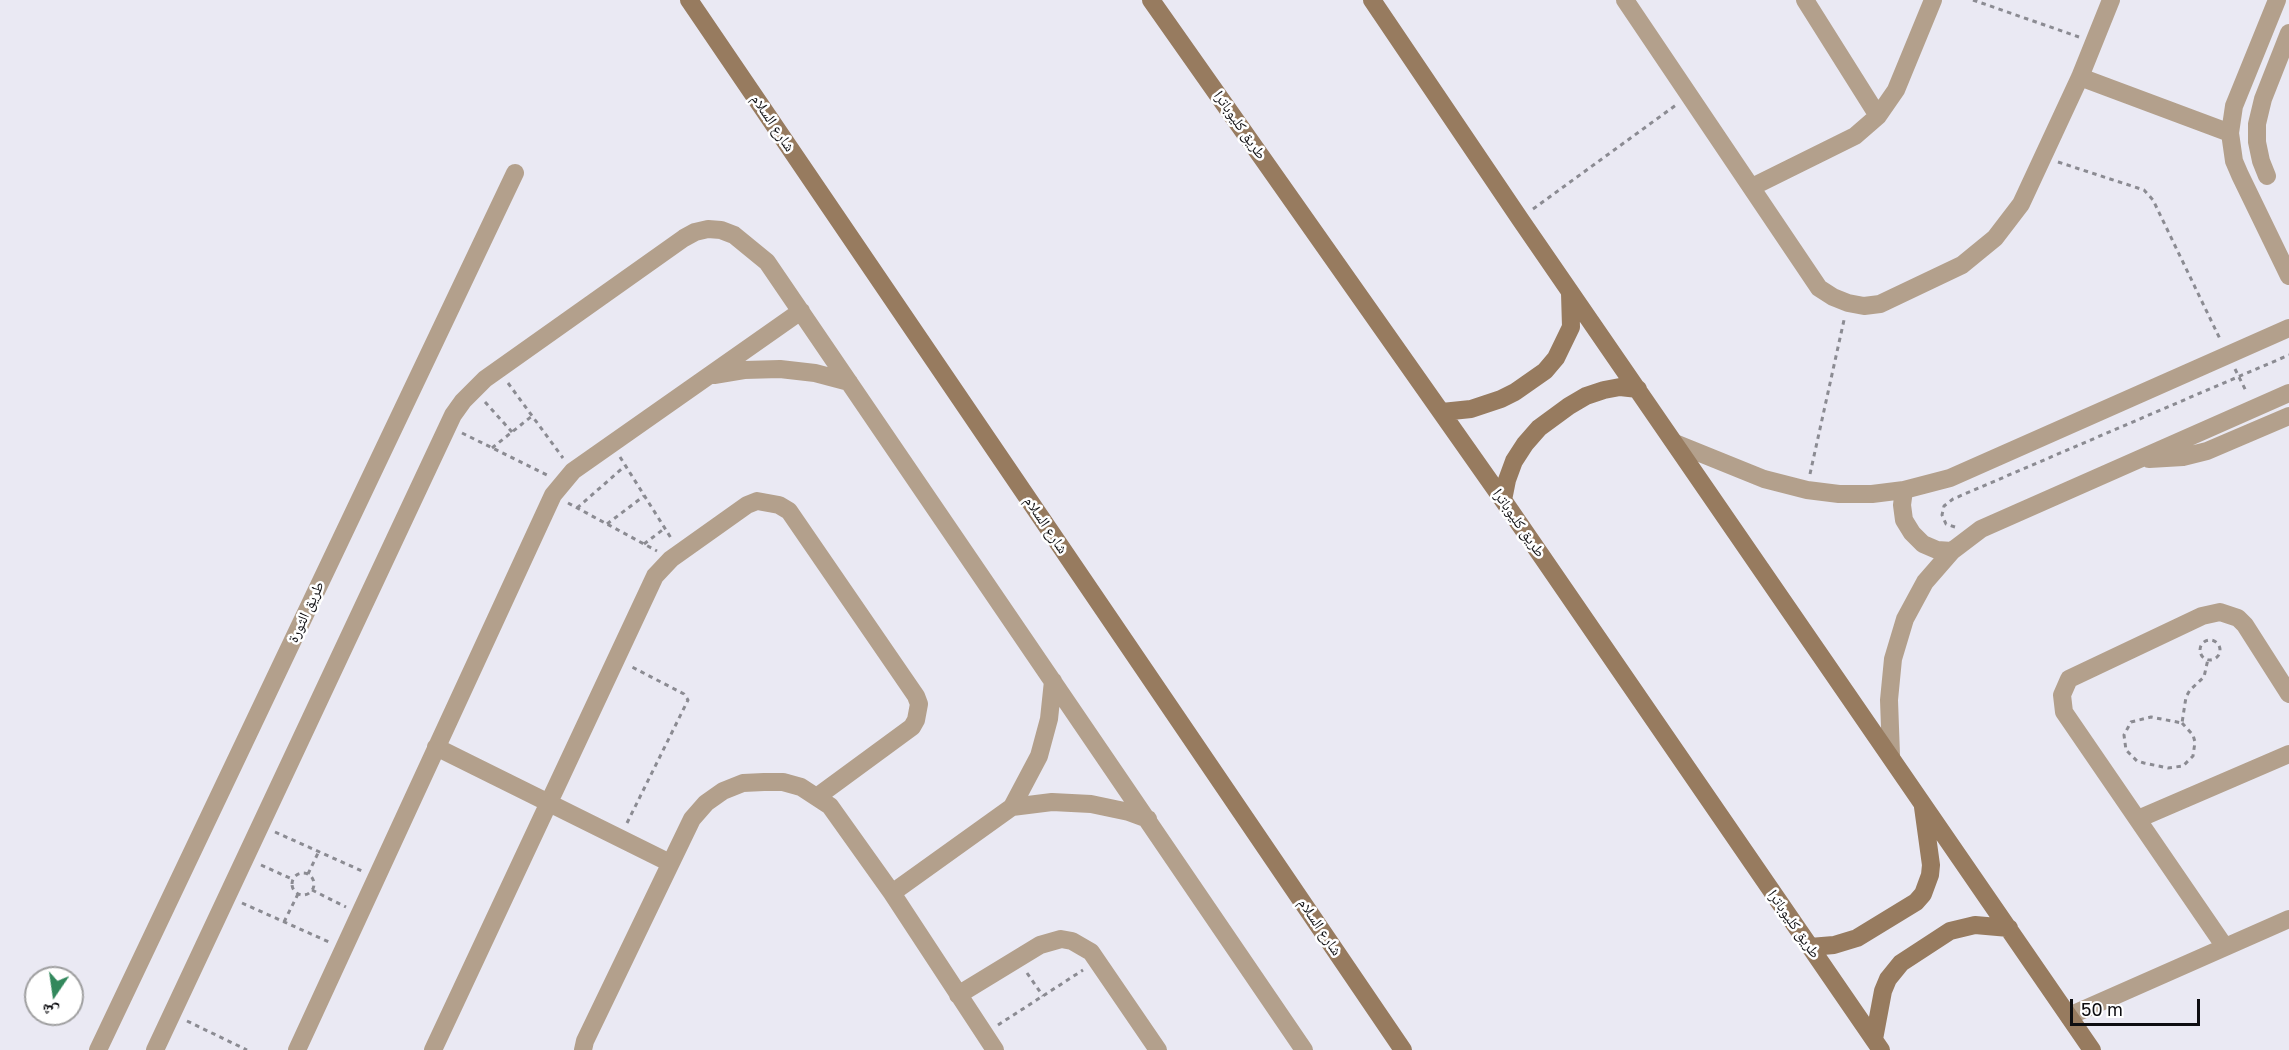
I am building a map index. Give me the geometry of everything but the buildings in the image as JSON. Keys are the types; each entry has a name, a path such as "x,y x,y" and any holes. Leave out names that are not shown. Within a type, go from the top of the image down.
{"main road":[{"name":"شارع السلام","path":"689,0 1403,1050"},
{"name":"طريق كليوباترا","path":"1151,0 1442,412 1877,1045"},
{"path":"1372,0 2092,1050"},
{"path":"1442,412 1471,409 1501,399 1545,371 1556,358 1571,327 1570,291"},
{"path":"1503,500 1514,461 1539,428 1586,396 1620,387 1638,389"},
{"path":"1810,947 1833,945 1857,938 1916,902 1923,894 1931,865 1923,803"},
{"path":"1877,1045 1883,991 1888,979 1901,963 1950,931 1975,926 2009,928"}],"street":[{"path":"1625,0 1819,288 1833,297 1864,306 1880,304 1962,265 1995,238 2020,204 2080,77 2111,0"},
{"path":"1805,0 1878,116"},
{"path":"1752,187 1855,136 1878,116 1896,90 1933,0"},
{"path":"2277,0 2234,106 2230,133 2234,161 2240,176 2289,276"},
{"path":"2267,176 2259,152 2257,124 2263,99 2289,33"},
{"path":"2080,77 2230,133"},
{"name":"طريق الثورة","path":"98,1050 515,174"},
{"path":"155,1050 447,426 463,401 498,370 684,238 708,229 721,230 734,235 767,262 1304,1050"},
{"path":"297,1050 436,747 562,483 611,444 801,311"},
{"path":"1675,443 1764,479 1807,490 1850,494 1904,490 1950,478 2289,328"},
{"path":"709,375 744,370 780,369 815,373 849,382"},
{"path":"1891,755 1889,700 1893,659 1905,619 1925,582 1952,551 1981,529 2289,393"},
{"path":"2136,460 2183,457 2207,451 2289,416"},
{"path":"1904,490 1902,505 1904,520 1912,533 1923,544 1937,550 1952,551"},
{"path":"433,1050 655,576 675,555 747,505 757,501 768,501 789,511 916,696 919,712 912,727 818,796"},
{"path":"2225,947 2064,712 2062,695 2069,679 2202,616 2220,612 2238,618 2245,625 2289,694"},
{"path":"891,893 1012,807 1027,783 1039,756 1049,719 1053,681"},
{"path":"436,747 670,863"},
{"path":"2138,819 2289,754"},
{"path":"583,1050 585,1041 692,819 706,803 723,791 742,783 783,782 801,787 830,806 995,1050"},
{"path":"1012,807 1052,802 1091,804 1129,812 1148,819"},
{"path":"2069,1016 2289,919"},
{"path":"958,995 1040,945 1061,939 1083,945 1098,961 1158,1050"}],"path":[{"path":"1973,0 2094,43"},
{"path":"1520,219 1689,95"},
{"path":"2042,158 2144,190 2153,200 2254,408"},
{"path":"1807,490 1848,303"},
{"path":"1960,526 1950,527 1943,520 1944,506 1953,499 2289,356"},
{"path":"498,370 532,416 562,483 577,508 644,544 675,555"},
{"path":"474,389 512,432"},
{"path":"492,448 532,416"},
{"path":"447,426 562,483"},
{"path":"611,444 665,528 675,555"},
{"path":"577,508 625,466"},
{"path":"607,524 644,496"},
{"path":"644,544 665,528"},
{"path":"2212,640 2220,647 2219,654 2215,658 2208,659 2202,655 2201,648 2205,642 2212,640"},
{"path":"616,659 684,694 688,700 620,838"},
{"path":"2182,723 2186,697 2204,677 2208,659"},
{"path":"2151,717 2182,723 2193,735 2195,742 2193,756 2183,766 2168,768 2144,763 2137,761 2126,750 2124,735 2131,722 2151,717"},
{"path":"260,825 376,878"},
{"path":"308,874 319,851"},
{"path":"245,857 292,879"},
{"path":"299,873 308,874 313,879 312,890 306,895 298,894 292,888 292,879 299,873"},
{"path":"312,890 359,913"},
{"path":"284,922 298,894"},
{"path":"227,896 343,949"},
{"path":"1018,959 1043,996"},
{"path":"984,1034 1098,961"},
{"path":"172,1014 247,1050"}]}
